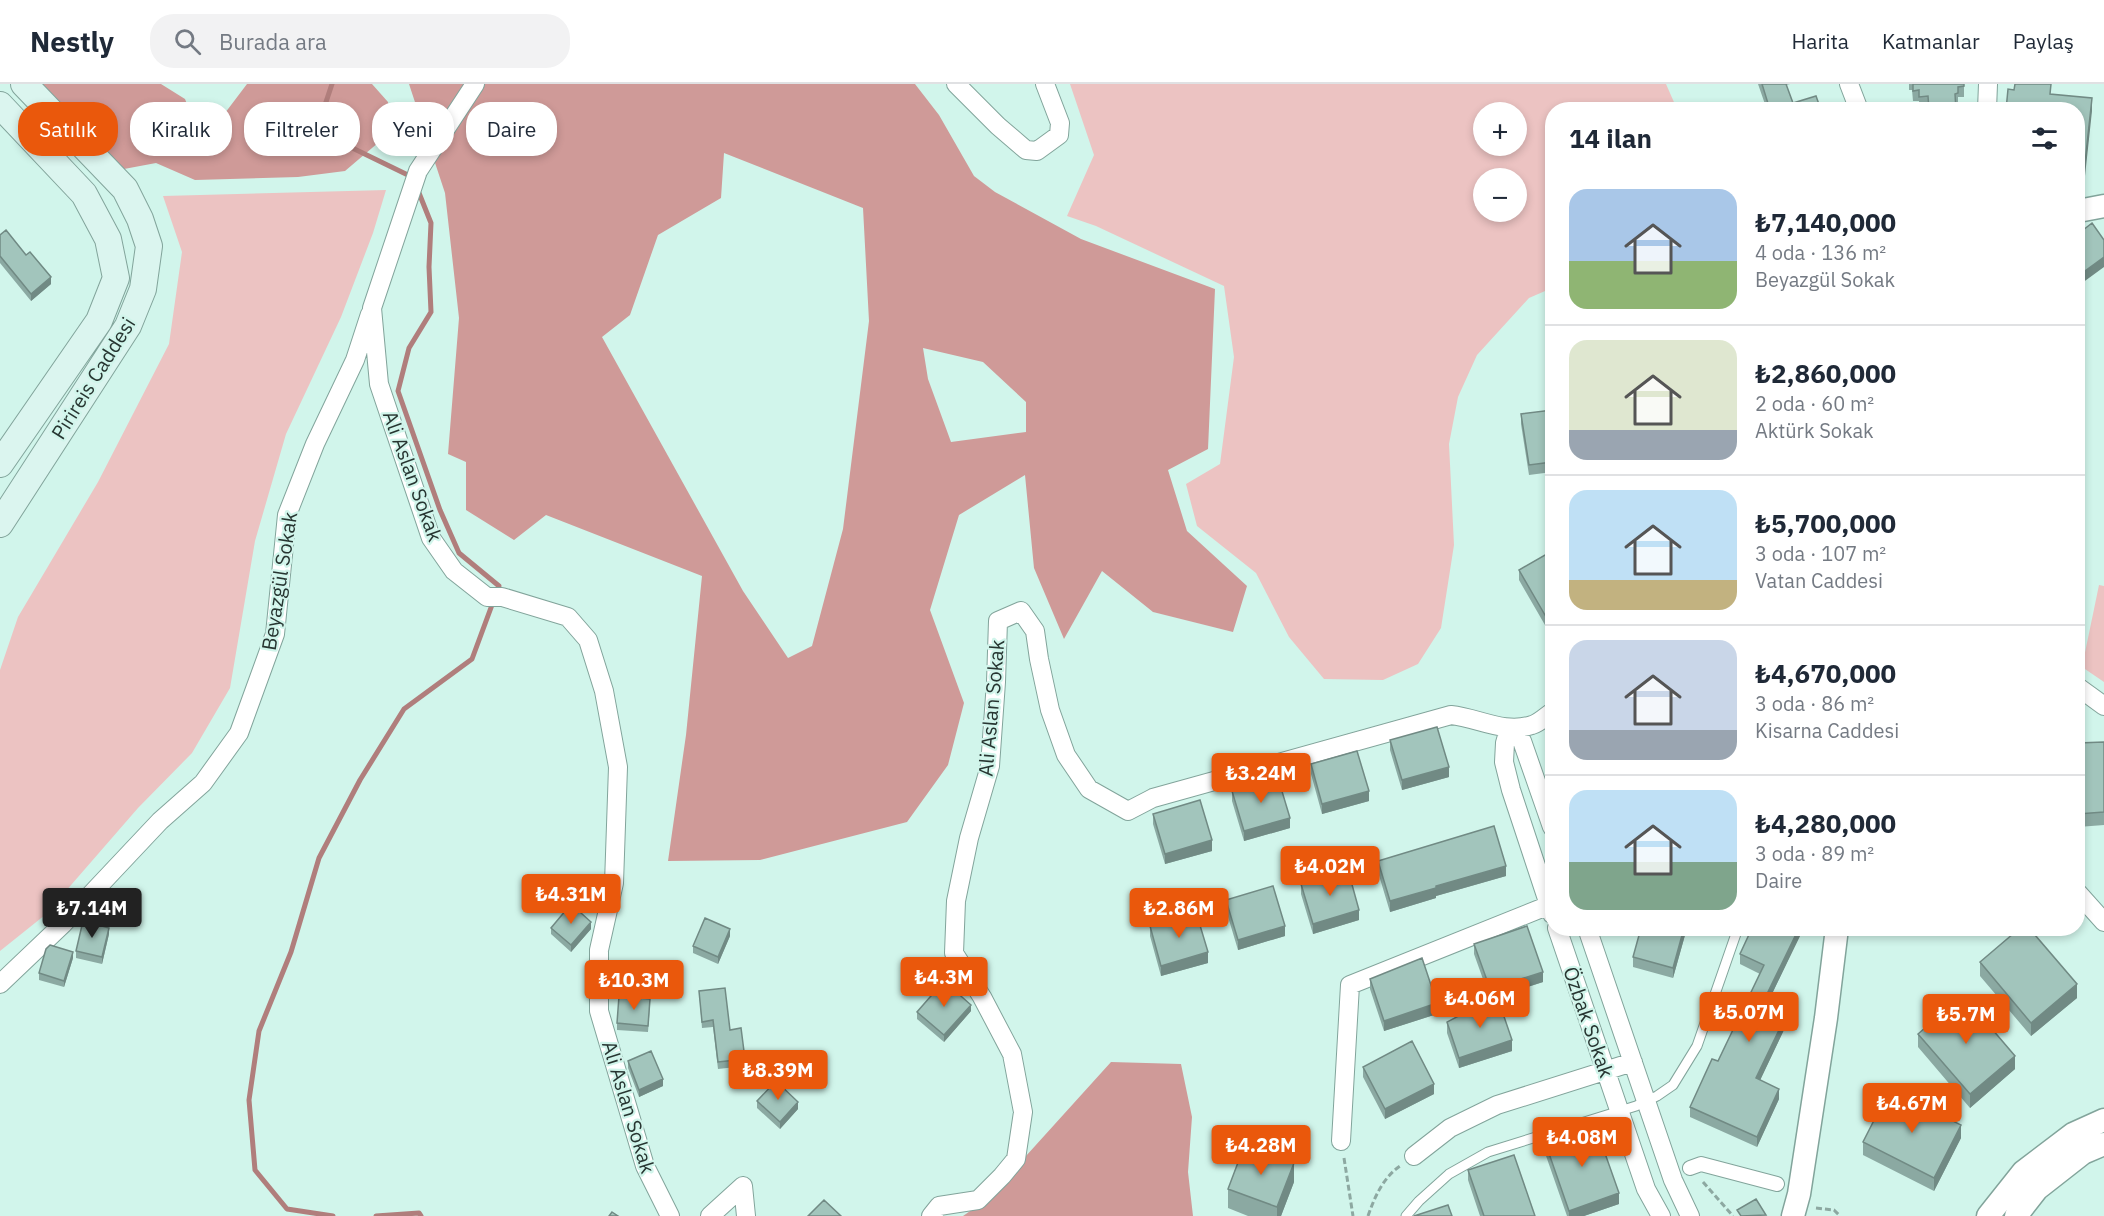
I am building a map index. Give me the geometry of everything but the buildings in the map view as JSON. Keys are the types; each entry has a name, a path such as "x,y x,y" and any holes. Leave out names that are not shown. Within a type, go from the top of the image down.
{"main road":[{"name":"Pirireis Caddesi","path":"0,524 129,326 143,289 149,246 140,219 125,189 24,84"},
{"name":"Pirireis Caddesi","path":"0,105 84,194 108,239 116,278 99,321 0,464"}],"street":[{"name":"Ali Aslan Sokak","path":"475,84 418,171 372,308 379,384 431,538 454,571 495,597 568,617 588,640 604,691 618,767 614,883 599,950 599,1011 645,1166 670,1216"},
{"path":"956,84 1026,150 1037,151 1059,135 1060,123 1045,84"},
{"path":"1849,84 1856,102"},
{"path":"1987,102 1988,84"},
{"path":"2085,210 2104,206"},
{"name":"Beyazgül Sokak","path":"0,984 63,924 160,821 203,783 239,733 274,634 287,514 315,444 355,360 372,308"},
{"name":"Ali Aslan Sokak","path":"931,1216 939,1206 978,1200 1002,1176 1016,1159 1023,1112 1012,1054 982,997 954,953 956,901 969,838 990,766 998,621 1021,611 1035,631 1050,710 1066,755 1089,789 1128,811 1153,798 1451,715 1469,717 1509,729"},
{"path":"2085,692 2104,706"},
{"path":"1509,729 1533,725 1545,717"},
{"path":"1509,729 1522,741 1545,807"},
{"path":"1509,729 1505,742 1504,762 1511,790 1545,888"},
{"path":"2085,901 2104,922"},
{"path":"1341,1141 1350,985 1545,911"},
{"name":"Özbak Sokak","path":"1560,936 1646,1189 1661,1216"},
{"name":"Özbak Sokak","path":"1590,936 1673,1180 1690,1216"},
{"path":"1793,1216 1825,1030 1836,936"},
{"path":"1414,1156 1450,1128 1497,1105 1633,1062"},
{"path":"1988,1216 2023,1172 2073,1134 2104,1120"},
{"path":"2016,1216 2037,1189 2083,1154 2104,1144"},
{"path":"1690,1168 1701,1164 1777,1184"},
{"path":"710,1216 743,1186 746,1216"}],"lane":[{"path":"1406,1216 1449,1174 1488,1152 1619,1111 1646,1101 1673,1085 1697,1046 1735,936"}],"path":[{"path":"1341,1141 1353,1216"},
{"path":"1368,1216 1374,1198 1388,1174 1414,1156"},
{"path":"1814,1208 1834,1210 1840,1216"}],"shaded area":[{"path":"42,84 161,84 186,102 130,102 130,156 232,156 232,104 247,84 372,84 388,102 372,102 372,148 345,171 298,177 195,180 156,163 124,169 111,156 118,156 118,102 59,102"},
{"path":"409,84 915,84 939,115 974,176 995,192 1081,239 1215,289 1208,449 1168,470 1187,531 1247,586 1233,632 1153,612 1102,571 1064,639 1034,568 1025,475 959,515 930,610 964,703 948,765 907,822 760,860 668,861 686,735 702,576 546,515 514,540 466,510 466,462 448,454 459,318 445,193 433,156 454,156 454,102 415,102","holes":["724,153 863,208 869,321 843,529 812,646 788,658 743,591 602,337 630,315 658,235 721,198","923,348 983,362 1026,402 1026,432 951,442 928,379"]},
{"path":"1070,84 1666,84 1674,102 1545,102 1545,291 1529,298 1477,355 1458,397 1449,444 1454,545 1441,628 1418,664 1383,680 1324,679 1289,637 1256,573 1197,526 1186,484 1220,464 1234,357 1224,286 1096,226 1067,216 1094,155"},
{"path":"386,190 373,233 341,317 286,434 255,541 230,688 192,753 138,808 45,915 0,951 0,670 18,617 98,482 169,344 182,252 163,196"},
{"path":"2099,585 2104,586 2104,682 2085,669 2085,653"},
{"path":"1111,1062 1181,1064 1192,1117 1188,1172 1193,1216 963,1216 986,1200"}],"waterway":[{"path":"332,84 323,111 338,141 412,177"},
{"path":"333,1216 287,1209 255,1170 249,1100 259,1031 291,952 319,858 360,780 404,709 472,659 499,586 459,553 440,510 398,391 409,348 431,312 429,267 431,223 417,188"},
{"path":"376,1216 419,1213 421,1216"}]}
